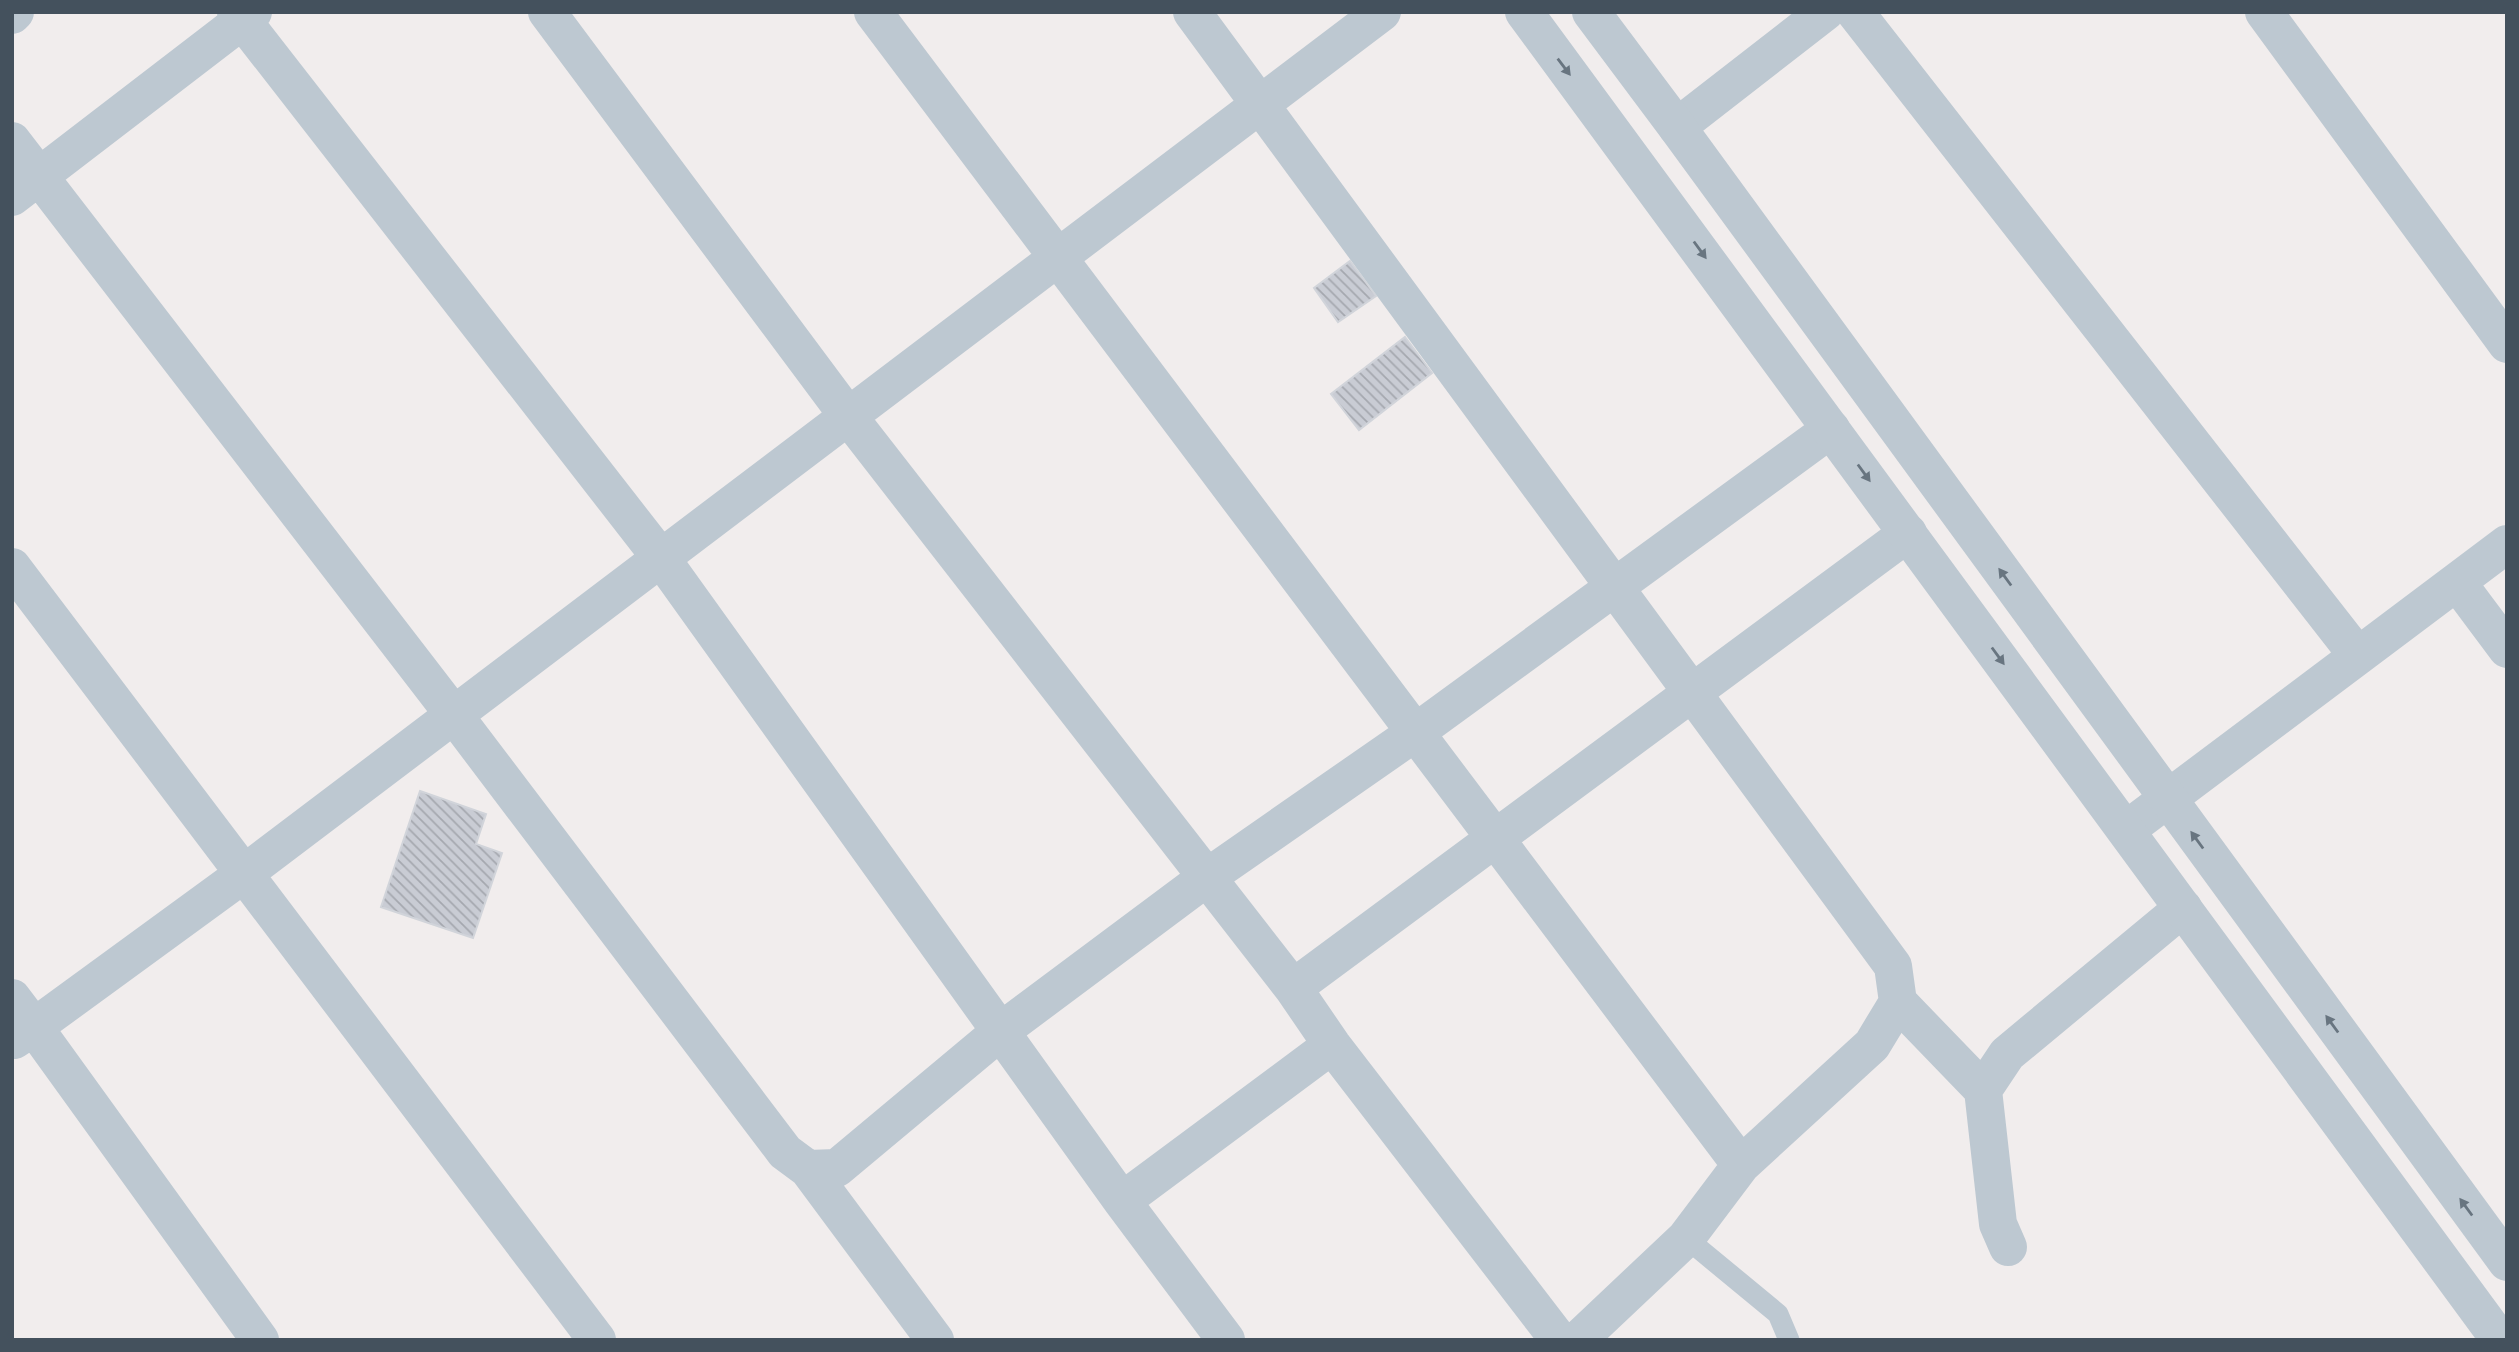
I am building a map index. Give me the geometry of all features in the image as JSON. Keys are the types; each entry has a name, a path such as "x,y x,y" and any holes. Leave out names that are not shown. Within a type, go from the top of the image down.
{"street":[{"path":"547,12 848,416 1293,988 1332,1045 1559,1340"},
{"path":"873,12 1741,1165"},
{"path":"1192,12 1893,966 1898,1002 1983,1090 1998,1224 2008,1247"},
{"path":"260,1340 19,1022 245,873 1381,12"},
{"path":"1524,12 2500,1340"},
{"path":"1591,12 2507,1262"},
{"path":"1677,127 1825,12"},
{"path":"1855,12 2358,656"},
{"path":"2264,12 2507,344"},
{"path":"25,187 244,15 661,558 1122,1201 1226,1340"},
{"path":"12,141 25,187 454,715 785,1152 808,1168 935,1340"},
{"path":"808,1168 837,1168 1001,1031 1206,878 1416,732 1831,429"},
{"path":"1293,988 1908,533"},
{"path":"2126,830 2507,544"},
{"path":"12,567 597,1340"},
{"path":"2457,582 2507,649"},
{"path":"1983,1090 2007,1054 2183,908"},
{"path":"1578,1340 1686,1238 1741,1165 1872,1045 1898,1002"},
{"path":"1122,1201 1332,1045"}],"lane":[{"path":"1686,1238 1777,1314 1789,1340"}],"building":[{"path":"1350,261 1376,296 1338,322 1314,288"},
{"path":"1405,337 1432,373 1359,430 1331,394"},
{"path":"420,791 486,814 476,844 502,853 473,938 381,907"}]}
